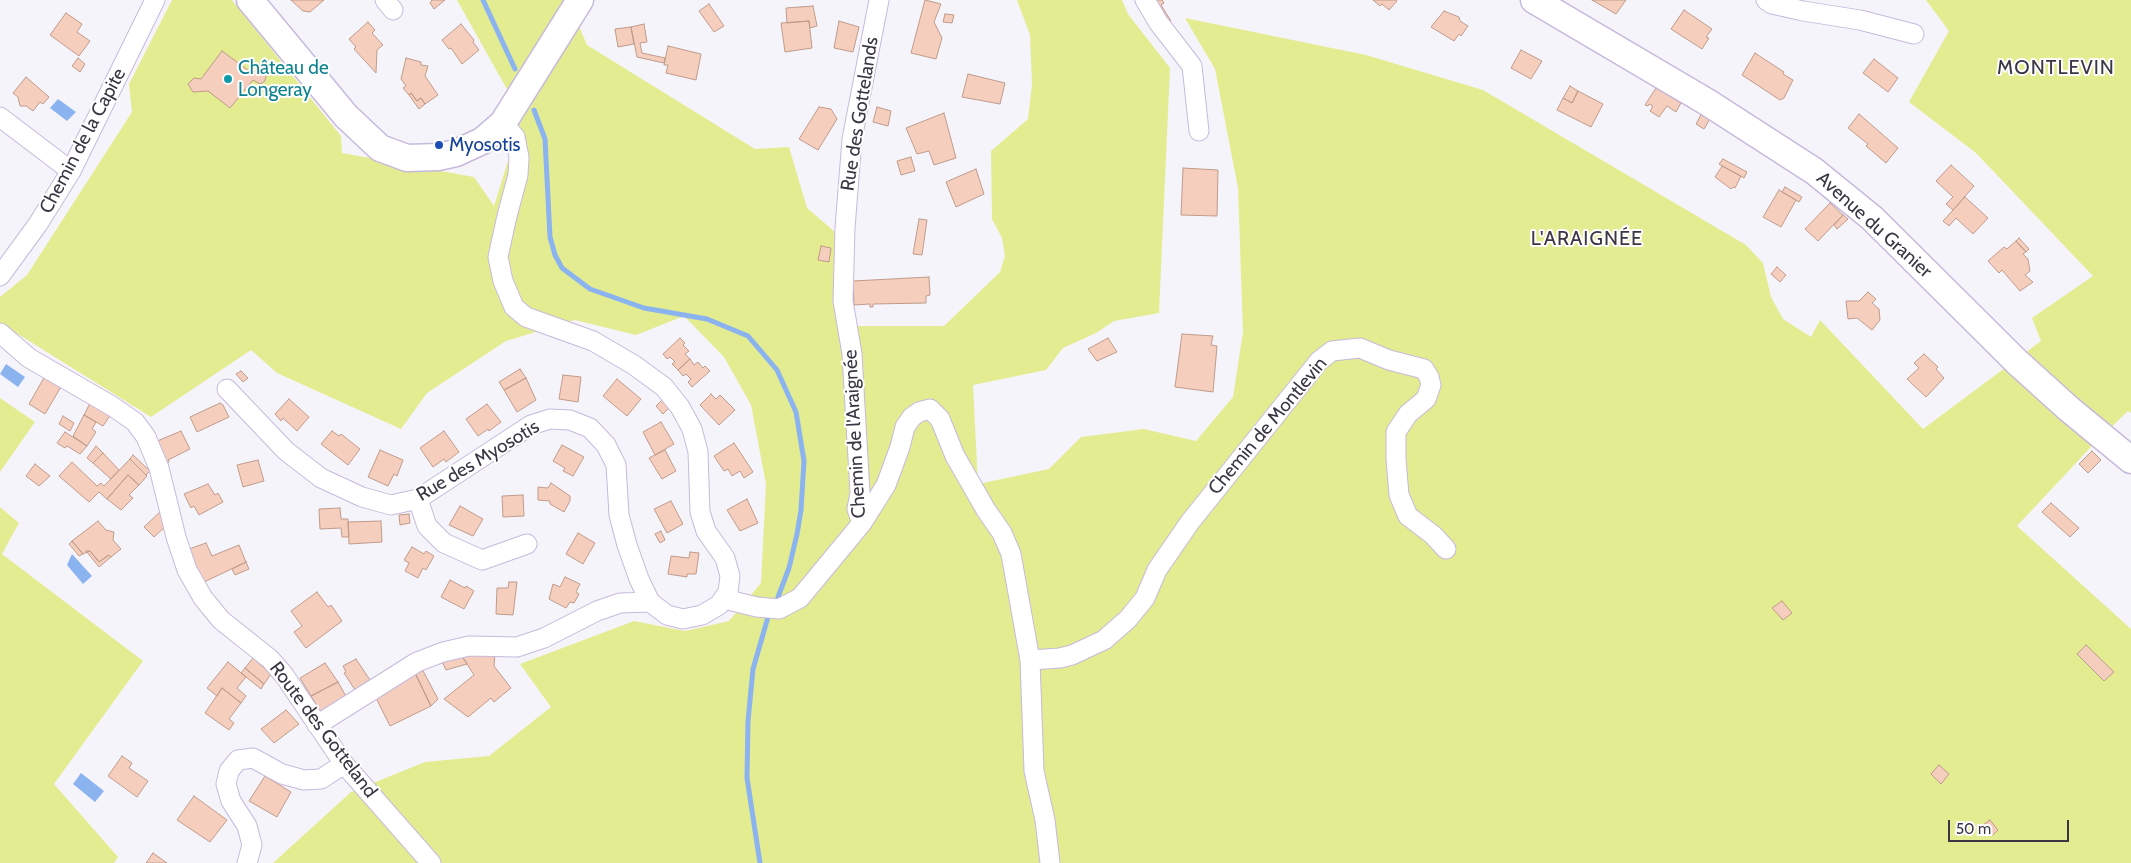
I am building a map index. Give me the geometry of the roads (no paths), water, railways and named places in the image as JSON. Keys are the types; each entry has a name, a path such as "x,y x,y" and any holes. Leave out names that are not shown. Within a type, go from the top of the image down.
{"main road":[{"path":"250,0 346,116 380,148 407,158 438,157 456,153 482,140 503,123 580,0"},
{"name":"Avenue du Granier","path":"1534,0 1707,102 1814,171 1872,218 2018,362 2069,409 2131,460"}],"street":[{"name":"Chemin de la Capite","path":"0,276 38,224 71,171 154,0"},
{"name":"Rue des Gottelands","path":"845,228 852,139 879,0"},
{"path":"1145,0 1158,22 1192,66 1199,132"},
{"path":"1766,0 1772,4 1860,20 1914,34"},
{"path":"0,117 71,171"},
{"path":"317,725 417,662 444,652 469,646 517,647 544,638 597,611 620,603 650,602 668,615 684,619 702,615 719,606 728,592 730,576 725,558 706,531 700,512 698,452 692,429 680,408 664,387 634,365 593,341 526,316 514,306 503,281 498,257 506,216 518,175 519,156 515,137 503,123"},
{"name":"Chemin de l'Araignée","path":"724,598 757,607 779,609 800,598 862,523 857,509 860,493 852,354 843,301 845,228"},
{"name":"Route des Gotteland","path":"0,333 29,358 112,406 135,422 146,437 159,468 176,537 187,570 203,598 221,620 280,670 344,764 431,863"},
{"name":"Chemin de Montlevin","path":"1030,660 1060,658 1072,655 1104,640 1128,619 1145,598 1157,570 1190,522 1319,361 1332,351 1360,348 1389,360 1424,369 1429,377 1431,385 1426,399 1408,414 1396,432 1399,495 1408,516 1434,535 1446,549"},
{"name":"Rue des Myosotis","path":"227,389 286,450 321,478 362,497 391,505 418,499 531,425 550,419 570,420 590,428 606,445 616,465 619,515 639,579 650,602"},
{"path":"862,523 886,485 900,447 905,426 919,412 930,409 940,418 955,456 986,510 1002,533 1011,554 1030,660 1034,771 1045,820 1050,863"},
{"path":"418,499 427,526 444,542 482,560 526,544"},
{"path":"247,863 252,845 247,826 231,801 226,784 229,771 238,760 253,758 282,774 304,780 321,778 344,764"}],"water":[{"path":"58,99 76,112 67,121 50,108"},
{"path":"6,364 25,377 18,387 0,374"},
{"path":"72,554 92,576 83,584 67,565"},
{"path":"81,773 104,791 95,802 73,784"}],"waterway":[{"path":"483,0 515,69"},
{"path":"534,110 545,139 550,237 555,255 562,268 590,289 644,308 707,319 748,336 777,370 796,412 804,461 801,510 797,534 789,568 778,597"},
{"path":"760,863 747,778 748,721 753,669 768,617"}],"place":[{"name":"Château de Longeray","path":"228,79"},
{"name":"Myosotis","path":"439,145"}],"district":[{"name":"MONTLEVIN","path":"2056,68"},
{"name":"L'ARAIGNÉE","path":"1587,239"}]}
